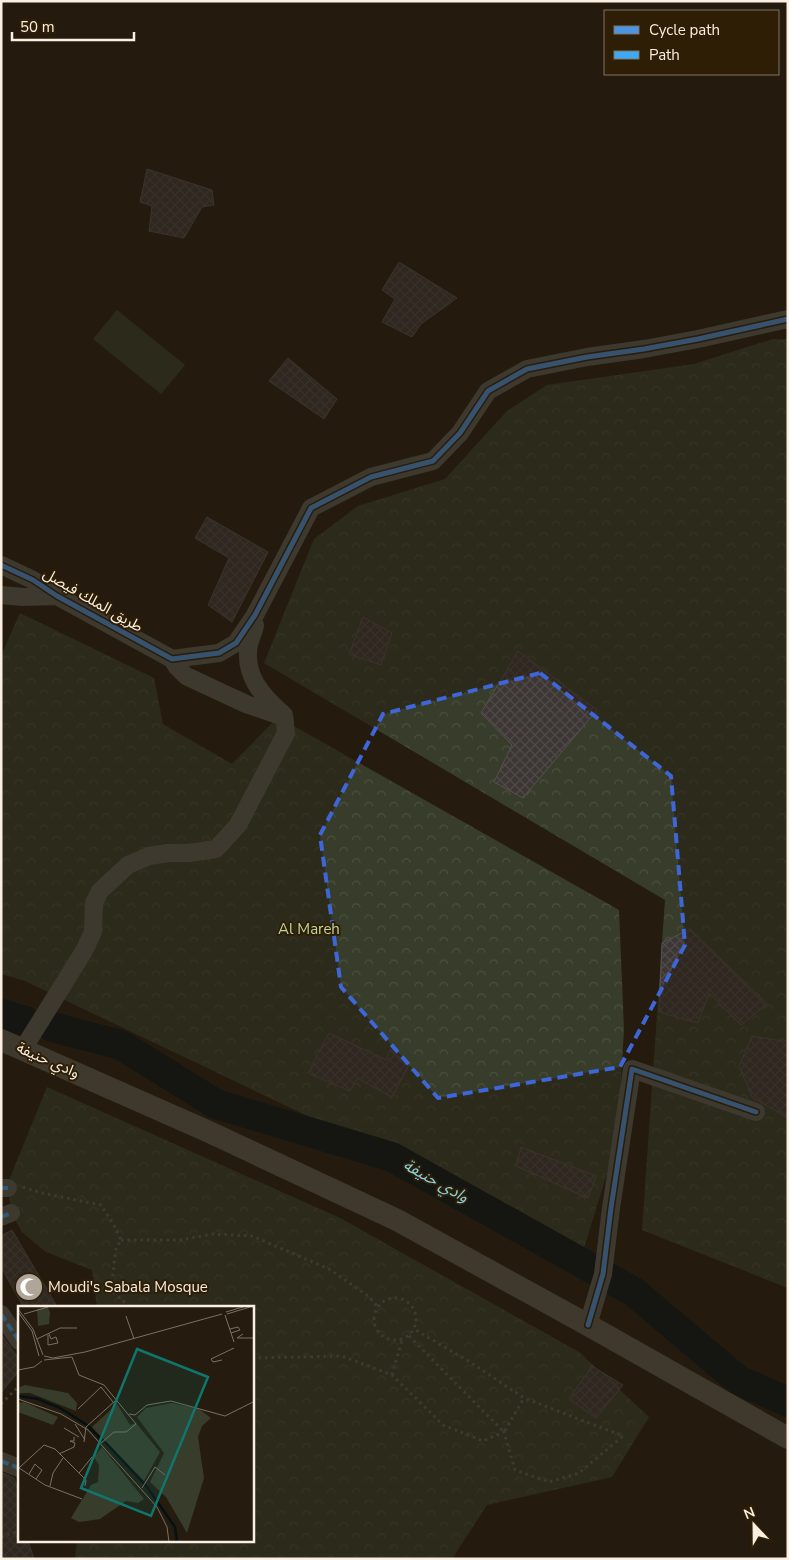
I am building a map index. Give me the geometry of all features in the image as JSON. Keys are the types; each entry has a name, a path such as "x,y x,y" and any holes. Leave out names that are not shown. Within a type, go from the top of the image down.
{"main road":[{"name":"وادي حنيفة","path":"1,1040 207,1131 397,1220 788,1438"}],"street":[{"path":"172,659 219,653 236,643 255,615 311,508 371,477 433,461 460,433 488,391 528,369 587,357 644,350 788,319"},
{"name":"طريق الملك فيصل","path":"1,565 33,580 57,596 172,659 186,676 246,704 278,715 286,733"},
{"path":"1,595 23,597 57,596"},
{"path":"23,1049 87,945 93,932 94,903 100,891 128,865 149,856 168,852 189,854 216,849 238,825 286,733 284,715 267,701 257,688 248,664 249,643 254,630 255,615"},
{"path":"588,1325 603,1274 632,1069 756,1112"},
{"path":"1,1314 18,1339"},
{"path":"1,1460 18,1468"}],"path":[{"path":"5,1188 23,1187 42,1193 101,1205 121,1240"},
{"path":"121,1240 180,1240 213,1234 252,1236 329,1268 368,1296 378,1307"},
{"path":"121,1240 116,1248 110,1290 129,1306"},
{"path":"390,1298 400,1298 409,1302 417,1314 414,1329 409,1336 402,1339 384,1337 377,1330 374,1316 378,1307 390,1298"},
{"path":"409,1336 504,1432 515,1470 549,1482 579,1473 623,1436 524,1398 470,1362 414,1329"},
{"path":"392,1375 402,1339"},
{"path":"254,1358 342,1356 392,1375 443,1425 484,1441 504,1432 524,1398"},
{"path":"1,1404 18,1387"},
{"path":"1,1537 18,1531"}],"highlighted area":[{"path":"540,673 671,776 685,945 620,1067 438,1098 341,987 320,835 383,714"}],"green space":[{"path":"117,310 185,365 161,394 93,339"},
{"path":"773,339 788,339 788,1288 642,1230 665,900 264,663 314,539 358,506 445,479 507,411 547,385 694,364"},
{"name":"Al Mareh","path":"20,613 154,678 163,724 232,764 278,717 619,910 624,1030 617,1141 584,1248 25,981 1,974 1,656"},
{"path":"47,1087 340,1218 579,1352 649,1417 612,1477 487,1505 452,1559 75,1559 77,1542 254,1542 254,1306 97,1306 92,1270 46,1252 22,1232 11,1213 8,1183"}],"building":[{"path":"147,169 212,190 214,205 202,207 184,238 149,231 152,206 140,202"},
{"path":"399,262 457,298 421,324 412,337 382,322 395,299 382,290"},
{"path":"288,358 337,399 324,419 269,381"},
{"path":"207,517 268,552 232,622 208,605 229,558 195,538"},
{"path":"363,617 392,633 381,665 349,654"},
{"path":"518,651 597,710 523,798 494,782 512,745 481,713"},
{"path":"690,929 767,1004 741,1025 709,993 698,1023 659,1012 662,943"},
{"path":"329,1033 386,1060 390,1050 409,1065 392,1097 357,1078 350,1091 308,1073"},
{"path":"752,1036 788,1042 788,1118 752,1097 739,1066"},
{"path":"521,1147 596,1176 588,1198 516,1166"},
{"name":"Moudi's Sabala Mosque","path":"12,1230 57,1306 23,1306 1,1267 1,1236"},
{"path":"1,1334 18,1358 18,1372 1,1393"},
{"path":"592,1366 623,1385 596,1418 569,1399"},
{"path":"1,1472 14,1478 18,1489 18,1542 28,1542 34,1559 1,1559"}],"waterway":[{"name":"وادي حنيفة","path":"1,1014 25,1021"},
{"name":"وادي حنيفة","path":"52,1027 121,1045 216,1104 392,1157 634,1292 738,1380 788,1402"}],"marked path":[{"path":"1,1188 8,1188"},
{"path":"1,1217 11,1213"},
{"path":"1,1314 18,1340"},
{"path":"1,1461 18,1468"}],"cycle path":[{"path":"1,565 33,580 57,596 172,659 219,653 236,643 255,615 311,508 371,477 433,461 460,433 488,391 527,369 698,339 788,319"},
{"path":"588,1325 603,1274 632,1069 756,1112"}],"place":[{"name":"Moudi's Sabala Mosque","path":"29,1287"}]}
